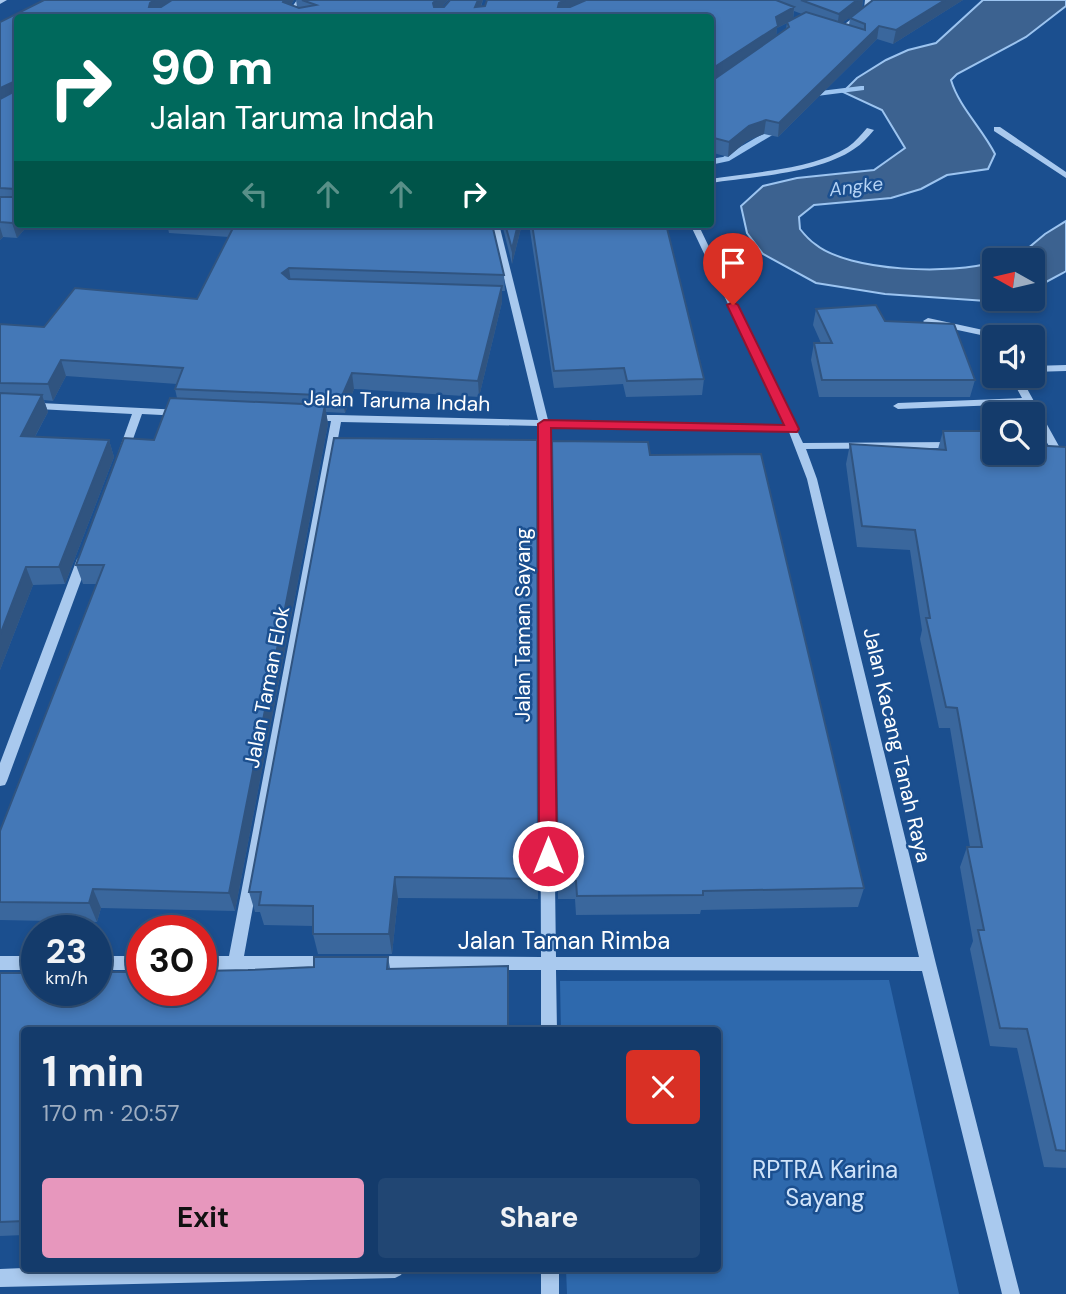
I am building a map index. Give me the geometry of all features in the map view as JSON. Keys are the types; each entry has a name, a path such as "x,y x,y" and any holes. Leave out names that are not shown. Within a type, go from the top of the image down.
{"street":[{"path":"292,14 289,13 299,0"},
{"path":"838,32 867,10 868,0"},
{"path":"826,28 848,36"},
{"path":"997,129 1066,176"},
{"path":"714,180 807,164 841,154 870,130"},
{"name":"Jalan Taman Sayang","path":"496,228 544,424 549,1027"},
{"name":"Jalan Kacang Tanah Raya","path":"696,228 793,429 812,479 928,964 1011,1294"},
{"path":"497,296 511,297"},
{"path":"928,321 982,333"},
{"path":"1045,369 1066,368"},
{"path":"1022,388 1049,448 1066,456"},
{"path":"898,406 1029,401"},
{"path":"0,404 191,413"},
{"path":"119,463 138,412"},
{"name":"Jalan Taruma Indah","path":"298,417 793,429"},
{"name":"Jalan Taman Elok","path":"235,963 337,418"},
{"path":"800,446 966,445"},
{"path":"0,781 86,552"},
{"path":"0,963 21,963"},
{"name":"Jalan Taman Rimba","path":"217,963 928,964"},
{"path":"0,1278 263,1272"},
{"path":"550,1272 550,1294"}],"green space":[{"name":"RPTRA Karina Sayang","path":"889,980 959,1294 567,1294 566,1272 721,1272 721,1027 561,1027 560,981"}],"water":[{"name":"Angke","path":"983,0 1066,0 1066,6 1026,37 957,74 951,80 959,99 995,154 988,169 947,175 921,189 891,198 814,205 799,217 800,229 813,242 831,253 876,265 954,269 982,265 982,301 885,294 816,283 763,254 747,233 741,206 763,186 797,178 874,170 905,148 882,110 843,92 857,78 886,60 908,50 936,43"},
{"path":"1066,221 1066,271 1045,283 1045,248 1028,248"}],"building":[{"path":"44,0 154,0 149,7 161,7 172,0 284,0 283,2 299,8 316,5 302,0 436,0 434,7 444,7 450,0 478,0 475,7 485,6 487,0 565,0 559,3 558,7 570,7 586,0 776,0 794,7 776,17 778,26 714,67 714,14 16,14"},
{"path":"801,0 857,0 839,14"},
{"path":"873,0 945,0 896,30 879,26 779,123 766,120 749,126 729,142 714,138 714,79 789,27 787,22 806,12 865,30 865,24 850,18"},
{"path":"14,15 14,82 0,88 0,22"},
{"path":"14,92 14,189 0,188 0,99"},
{"path":"14,193 14,221 0,222 0,197 13,197"},
{"path":"233,228 493,228 504,275 289,268 282,273 289,279 502,286 478,381 352,373 342,396 175,389 183,368 61,360 48,384 0,383 0,324 44,327 75,288 197,299"},
{"path":"506,228 517,228 512,249"},
{"path":"533,228 667,228 704,379 627,381 624,368 554,371"},
{"path":"876,305 885,321 954,324 975,380 822,380 814,343 832,343 816,309"},
{"path":"0,393 42,395 21,436 109,440 59,567 26,567 0,635"},
{"path":"170,398 325,405 229,893 93,889 89,903 0,902 0,831 104,565 76,565 124,438 154,440"},
{"path":"943,431 982,431 982,465 1045,465 1045,446 1066,447 1066,1151 1056,1150 1027,1029 1000,1028 978,930 984,930 967,847 982,847 957,708 946,707 926,618 930,618 915,530 862,526 850,444 946,450"},
{"path":"334,438 537,440 538,879 395,877 389,934 313,934 313,906 259,905 261,892 249,892"},
{"path":"552,441 648,442 650,455 761,454 864,888 703,891 703,895 577,896 576,881 558,880"},
{"path":"314,957 388,957 387,969 508,966 508,1027 21,1027 21,1221 0,1222 0,973 21,973 21,1006 112,1006 112,972 126,972 126,1006 217,1006 217,971 314,967"}],"waterway":[{"path":"808,101 815,94 861,88"},
{"path":"714,161 726,159 783,125"}],"route":[{"path":"548,856 544,424 793,429 733,305"}]}
